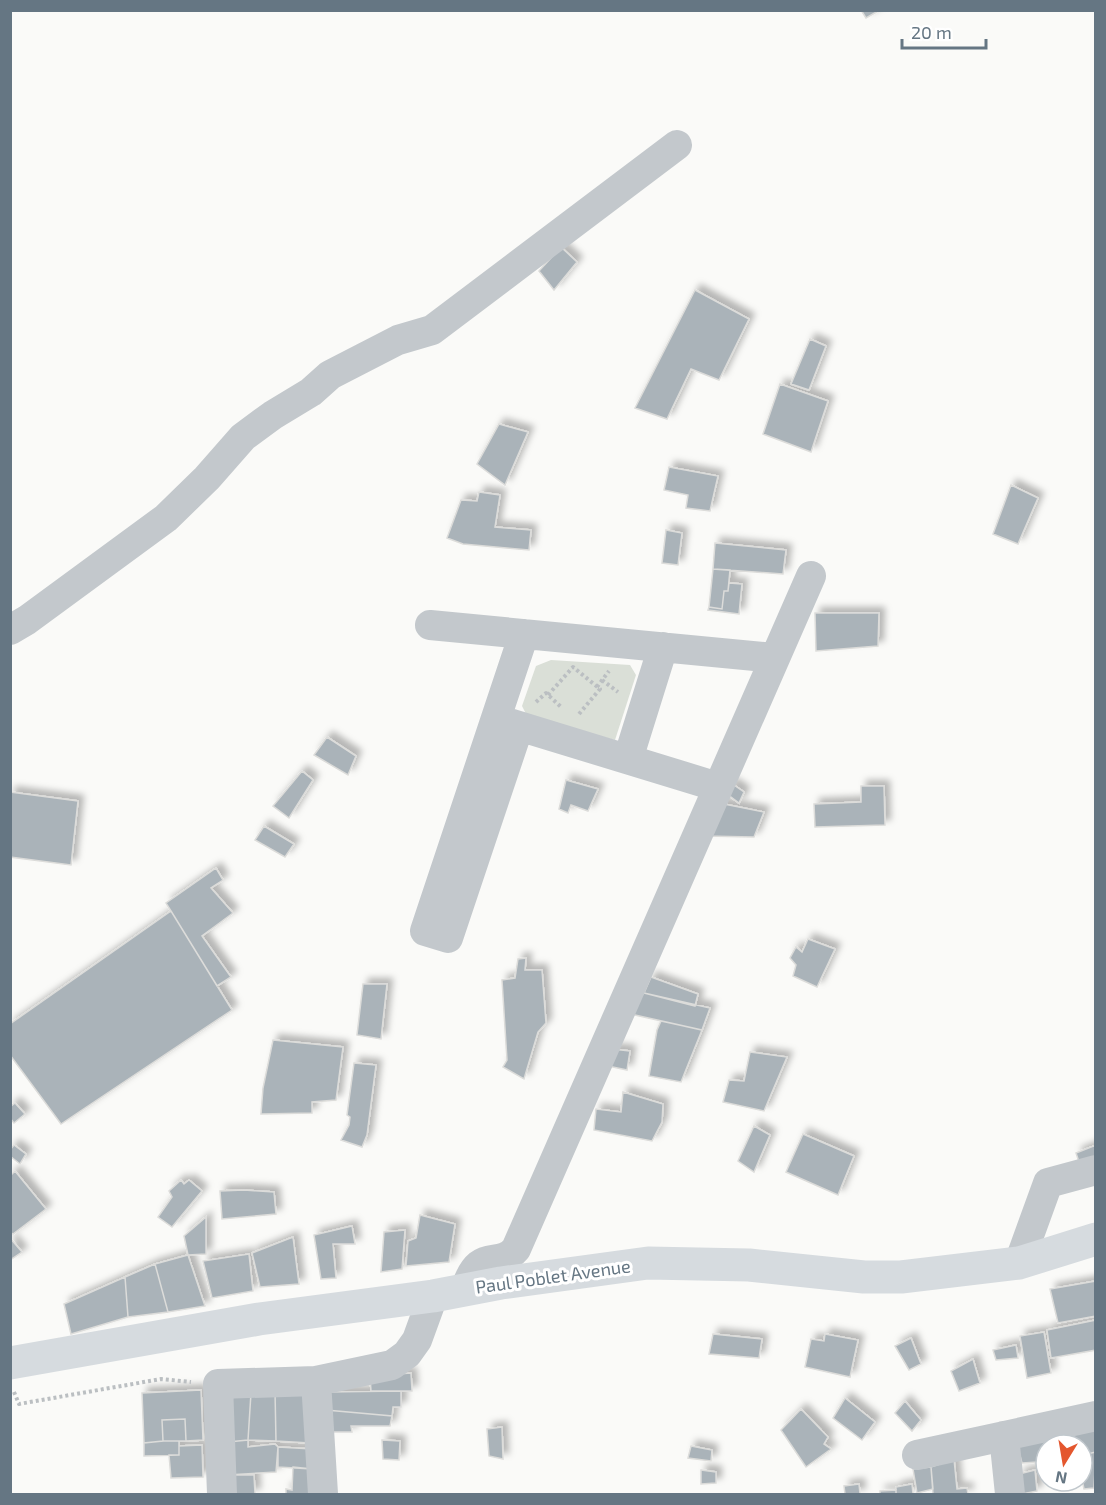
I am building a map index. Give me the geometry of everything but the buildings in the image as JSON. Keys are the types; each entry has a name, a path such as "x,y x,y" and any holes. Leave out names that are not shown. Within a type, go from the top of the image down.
{"main road":[{"name":"Paul Poblet Avenue","path":"11,1375 259,1319 433,1296 648,1263 749,1265 864,1277 901,1277 1019,1263 1095,1239"}],"street":[{"path":"10,630 166,518 207,478 243,437 273,415 311,392 330,375 398,340 432,330 677,145"},
{"path":"465,1290 471,1273 477,1265 505,1257 516,1249 811,576"},
{"path":"430,625 775,658"},
{"path":"508,722 425,931 448,938 508,722 524,634"},
{"path":"628,759 663,647"},
{"path":"508,722 718,787"},
{"path":"1019,1263 1048,1183 1095,1170"},
{"path":"222,1494 218,1384 316,1381 392,1365 406,1354 417,1340 433,1296"},
{"path":"316,1381 323,1494"},
{"path":"917,1455 1095,1416"},
{"path":"1004,1436 1010,1494"}],"path":[{"path":"597,687 614,665"},
{"path":"548,695 573,667 600,689 574,719"},
{"path":"602,680 619,693"},
{"path":"11,1375 19,1404 161,1379 218,1384"}],"shaded area":[{"path":"551,660 630,665 636,675 615,740 528,718 522,706 536,666"}]}
